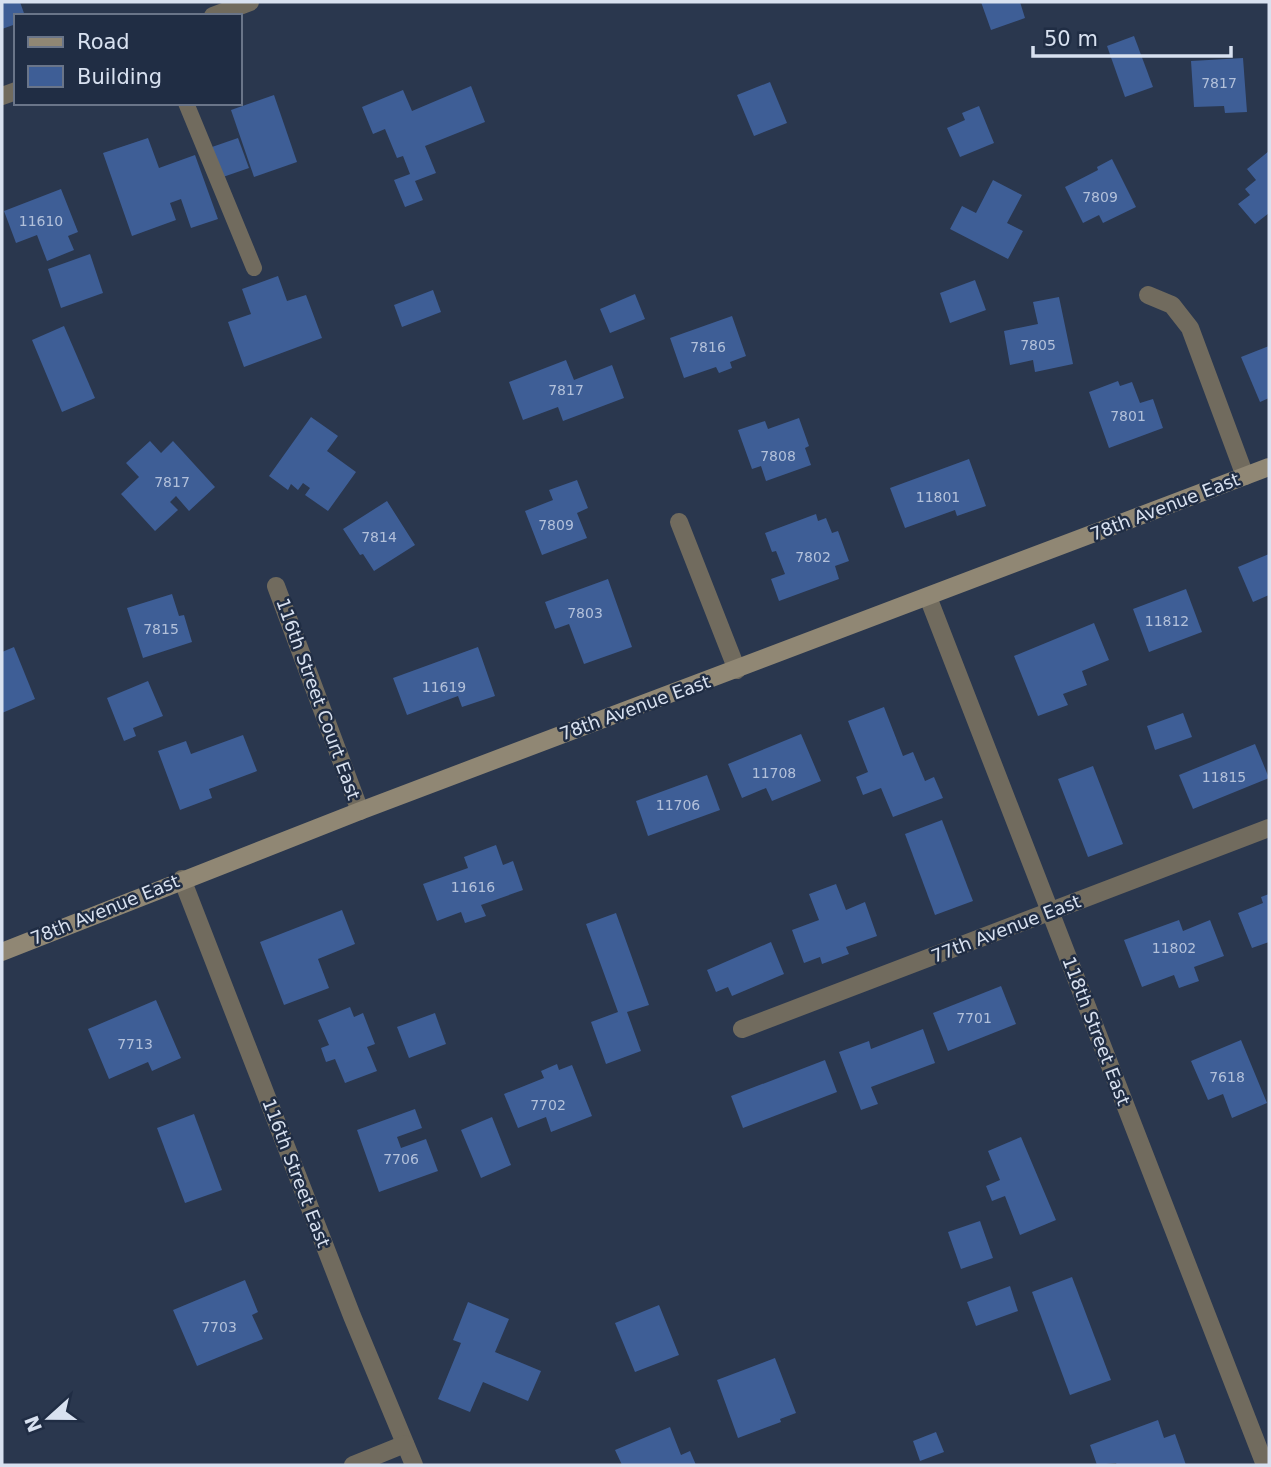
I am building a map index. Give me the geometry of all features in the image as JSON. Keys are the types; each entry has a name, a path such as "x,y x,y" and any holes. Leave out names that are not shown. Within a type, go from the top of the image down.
{"street":[{"path":"218,14 250,2"},
{"path":"1148,295 1172,305 1190,328 1245,476"},
{"name":"78th Avenue East","path":"2,952 182,879 1269,467"},
{"path":"679,522 737,670"},
{"name":"116th Street Court East","path":"276,586 360,811"},
{"name":"118th Street East","path":"928,597 1265,1465"},
{"name":"77th Avenue East","path":"742,1029 1269,828"},
{"name":"116th Street East","path":"182,879 352,1316 414,1465"},
{"path":"354,1465 405,1444"}],"lane":[{"path":"187,105 254,268"}],"building":[{"path":"2,2 20,2 24,14 14,14 14,25 2,29"},
{"path":"981,2 1020,2 1025,18 991,30"},
{"path":"1134,36 1153,87 1125,97 1107,46"},
{"path":"1243,58 1247,112 1225,113 1224,106 1194,107 1191,61"},
{"path":"770,82 787,123 754,136 737,95"},
{"path":"471,86 485,122 425,146 436,173 415,181 423,200 405,207 394,180 410,174 403,156 397,158 385,129 373,134 362,107 403,90 412,111"},
{"path":"274,95 297,162 254,177 231,110"},
{"path":"979,106 994,143 960,157 947,128 965,120 962,113"},
{"path":"148,138 159,168 195,155 218,219 191,228 181,199 170,203 176,220 132,236 103,153"},
{"path":"238,138 249,168 223,177 212,147"},
{"path":"1269,151 1269,213 1255,224 1238,204 1250,195 1245,189 1256,180 1247,169"},
{"path":"1112,159 1136,207 1103,223 1099,215 1083,223 1065,187 1098,170 1097,167"},
{"path":"993,180 1022,195 1007,223 1023,231 1008,259 950,229 962,206 976,213"},
{"path":"61,189 78,232 68,236 74,250 47,261 37,235 16,243 4,211"},
{"path":"90,254 103,293 61,308 48,269"},
{"path":"278,276 287,301 306,295 322,338 244,367 228,322 251,314 242,289"},
{"path":"975,280 986,310 950,323 940,293"},
{"path":"433,290 441,312 402,327 394,305"},
{"path":"635,294 645,319 610,333 600,309"},
{"path":"1059,297 1073,364 1035,372 1033,360 1010,365 1004,331 1038,324 1033,302"},
{"path":"732,316 746,356 730,362 732,368 719,373 716,367 684,378 670,338"},
{"path":"64,326 95,398 62,412 32,340"},
{"path":"1269,346 1269,398 1260,402 1241,357"},
{"path":"566,360 574,380 612,365 624,398 563,421 558,407 523,420 509,382"},
{"path":"1118,381 1120,386 1132,382 1140,403 1153,399 1163,428 1109,448 1089,392"},
{"path":"311,417 338,436 327,451 356,472 328,511 305,495 310,488 303,483 298,490 291,484 288,490 269,476"},
{"path":"799,418 809,446 805,448 811,465 766,481 761,466 752,469 738,430 765,421 768,429"},
{"path":"150,441 161,453 173,441 215,487 189,511 176,496 170,502 178,510 155,531 121,494 139,477 126,463"},
{"path":"969,459 986,506 957,516 955,510 905,528 890,488"},
{"path":"577,480 588,508 577,513 587,538 542,555 525,511 553,500 549,490"},
{"path":"387,501 415,545 374,571 343,529"},
{"path":"816,514 818,521 826,518 832,533 838,531 849,561 835,566 839,579 779,601 771,579 785,574 765,533"},
{"path":"1269,554 1269,595 1253,602 1238,567"},
{"path":"608,579 632,647 584,664 569,624 555,629 545,602"},
{"path":"1186,589 1202,632 1149,652 1133,609"},
{"path":"172,594 179,616 184,615 192,642 143,658 127,608"},
{"path":"1094,623 1109,660 1082,671 1087,685 1063,694 1068,705 1038,716 1014,656"},
{"path":"14,647 35,699 2,713 2,652"},
{"path":"478,647 495,696 462,707 458,696 407,715 393,678"},
{"path":"148,681 163,716 133,728 136,736 124,741 107,698"},
{"path":"884,707 903,756 913,752 925,781 934,777 943,798 893,817 881,788 863,795 856,777 868,772 848,721"},
{"path":"1183,713 1192,737 1155,750 1147,726"},
{"path":"801,734 821,781 772,801 766,788 742,798 728,764"},
{"path":"243,735 257,771 209,789 212,798 180,810 158,751 186,741 191,754"},
{"path":"1255,744 1269,778 1193,809 1179,775"},
{"path":"1093,766 1123,844 1088,857 1058,779"},
{"path":"707,775 720,810 648,836 636,801"},
{"path":"942,820 973,901 935,915 905,834"},
{"path":"496,845 503,865 513,861 523,890 481,905 486,916 465,923 461,912 437,921 423,884 468,868 464,857"},
{"path":"836,884 846,910 865,902 877,936 846,947 849,954 822,964 820,957 804,963 792,930 819,920 809,894"},
{"path":"1269,894 1269,942 1252,948 1238,913 1263,903 1261,897"},
{"path":"342,910 355,944 318,959 329,988 284,1005 260,942"},
{"path":"616,913 649,1005 627,1012 641,1051 606,1064 591,1022 618,1012 586,924"},
{"path":"1179,920 1183,931 1210,920 1224,956 1194,967 1199,981 1179,988 1174,975 1142,987 1124,940"},
{"path":"771,942 784,974 732,996 728,987 716,992 707,970"},
{"path":"1001,986 1016,1024 948,1051 933,1013"},
{"path":"156,1000 181,1058 152,1071 148,1062 109,1079 88,1029"},
{"path":"350,1007 354,1017 363,1013 375,1044 367,1047 377,1071 345,1083 335,1059 326,1062 321,1048 329,1045 318,1020"},
{"path":"435,1013 446,1044 409,1058 397,1027"},
{"path":"923,1029 935,1063 871,1087 878,1104 861,1110 839,1052 869,1041 871,1049"},
{"path":"1241,1040 1267,1103 1232,1118 1223,1094 1208,1100 1191,1061"},
{"path":"825,1060 837,1092 743,1128 731,1096"},
{"path":"557,1064 559,1070 572,1065 592,1116 551,1132 546,1117 518,1128 504,1094 544,1078 541,1071"},
{"path":"415,1109 422,1128 397,1137 401,1148 426,1139 438,1171 379,1192 357,1130"},
{"path":"194,1114 222,1190 185,1203 157,1128"},
{"path":"492,1117 511,1165 481,1178 461,1130"},
{"path":"1021,1137 1056,1220 1020,1235 1005,1196 992,1201 986,1186 1000,1180 988,1151"},
{"path":"980,1221 993,1258 961,1269 948,1232"},
{"path":"1072,1277 1111,1380 1070,1395 1032,1292"},
{"path":"245,1280 258,1312 252,1315 263,1339 197,1366 173,1310"},
{"path":"1010,1286 1018,1311 976,1326 967,1302"},
{"path":"468,1302 509,1319 495,1352 541,1371 528,1401 483,1382 470,1412 438,1399 461,1343 453,1340"},
{"path":"659,1305 679,1355 635,1372 615,1323"},
{"path":"775,1358 796,1413 780,1419 781,1422 738,1438 717,1380"},
{"path":"1158,1420 1164,1438 1175,1434 1186,1465 1097,1465 1090,1445"},
{"path":"670,1427 681,1455 690,1451 696,1465 622,1465 615,1450"},
{"path":"936,1432 944,1452 920,1461 913,1441"}]}
